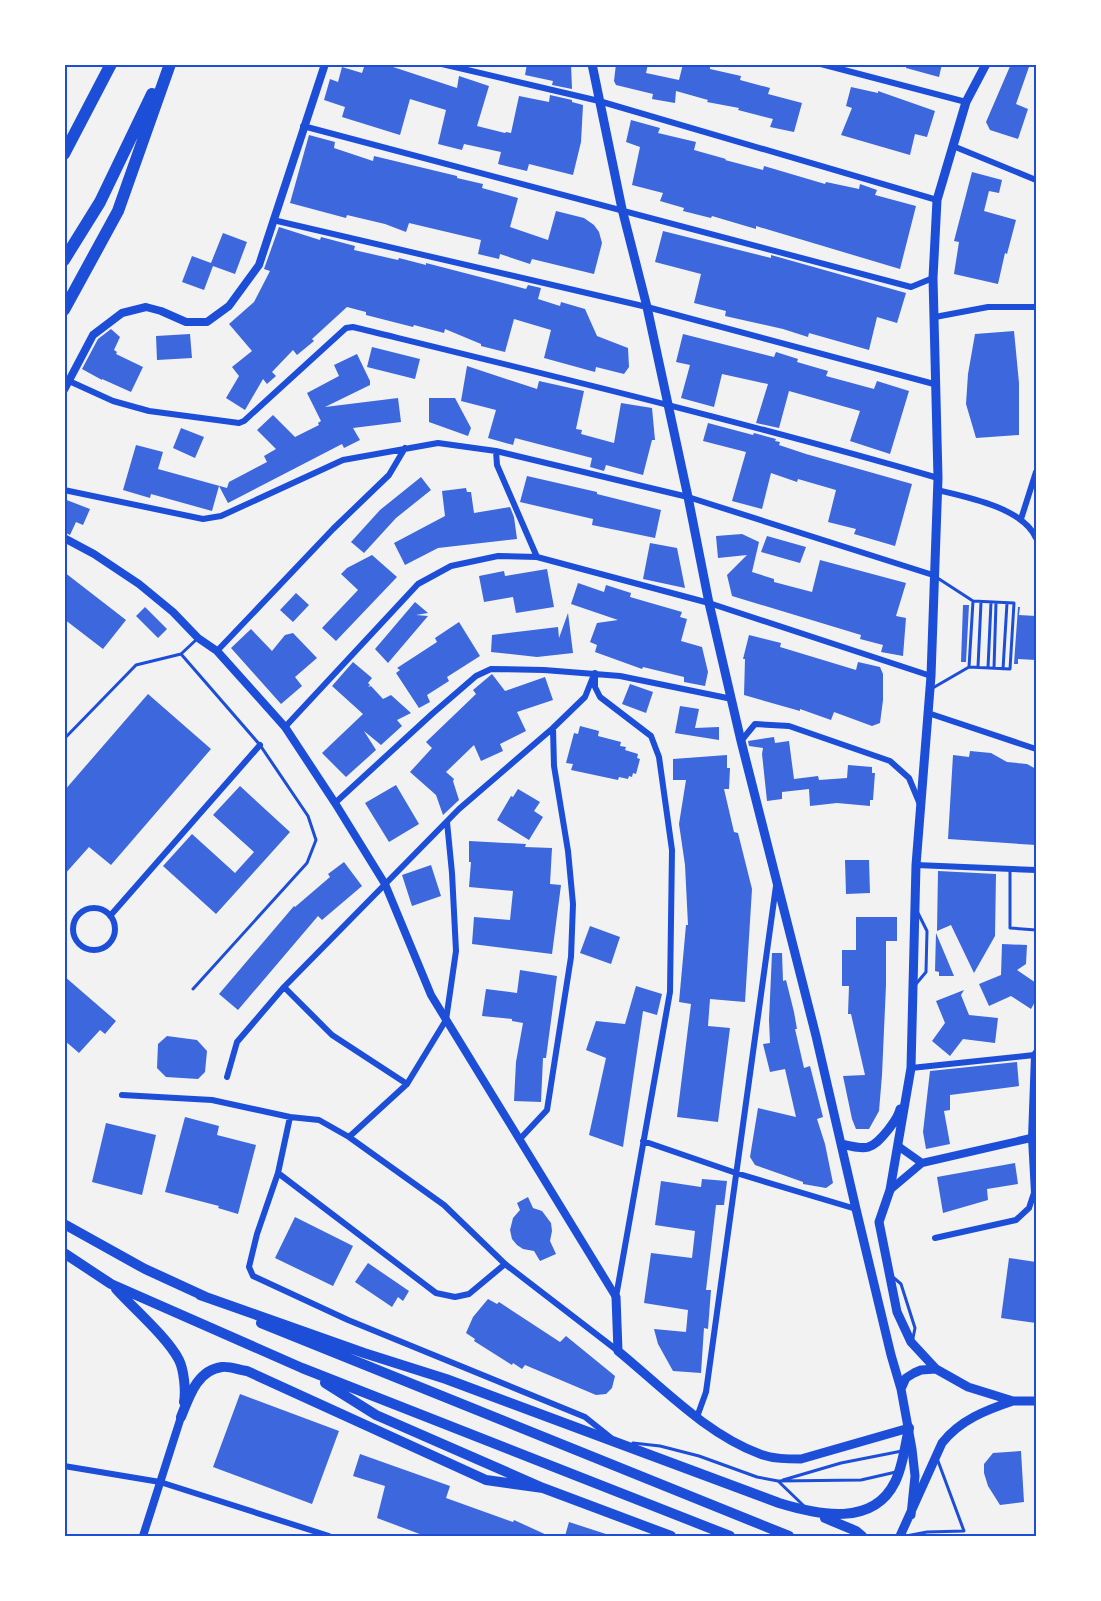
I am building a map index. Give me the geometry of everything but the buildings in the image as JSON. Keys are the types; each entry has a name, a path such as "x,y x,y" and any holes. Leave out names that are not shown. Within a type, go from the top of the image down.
{"highway":[{"path":"64,154 111,64"},
{"path":"64,260 100,202 168,64"},
{"path":"64,310 118,211 168,64"},
{"path":"64,1224 145,1269 269,1326 789,1536"},
{"path":"64,1253 111,1284 302,1368 730,1536"},
{"path":"111,1284 166,1342 180,1361 185,1394 181,1417"},
{"path":"200,1294 364,1353 446,1378 779,1503 840,1523 862,1536"},
{"path":"181,1417 190,1392 202,1376 222,1367 247,1371 486,1480 543,1488"},
{"path":"302,1368 376,1415 543,1488 671,1536"},
{"path":"812,1513 847,1514 871,1507 890,1492 900,1471 909,1428"}],"main road":[{"path":"592,64 622,209 646,307 741,741 816,1036 819,1057 901,1389 915,1476 911,1515"},
{"path":"986,64 966,102 937,200 933,278 938,478 931,676 916,864 911,1068 890,1190 879,1222 897,1312 912,1342 936,1370 968,1387 1013,1401 1036,1401"},
{"path":"842,1144 862,1148 876,1145 898,1116 910,1078"},
{"path":"616,1297 618,1351 716,1431 761,1454 784,1459 801,1459 909,1428"},
{"path":"901,1389 906,1378 914,1372 936,1370"},
{"path":"900,1536 942,1443 951,1431 987,1410 1013,1401"}],"street":[{"path":"64,390 93,335 122,313 146,307 186,322 207,322 229,306 260,265 303,126 325,64"},
{"path":"442,64 599,101 937,200"},
{"path":"821,64 966,102"},
{"path":"303,126 911,287 933,278"},
{"path":"953,146 1036,180"},
{"path":"273,220 646,307 934,384"},
{"path":"935,317 988,307 1036,307"},
{"path":"69,381 113,401 149,411 238,423 244,421 346,328 353,327 667,403 938,478"},
{"path":"64,490 203,519 221,516 343,459 438,443 496,451 688,496 933,575"},
{"path":"217,651 333,529 389,475 405,448"},
{"path":"496,451 497,465 537,557"},
{"path":"1021,519 1036,472"},
{"path":"937,490 995,506 1021,519 1035,530 1036,538"},
{"path":"64,538 94,554 139,584 173,612 198,638 217,651 285,728 385,884 431,995 616,1297"},
{"path":"285,728 418,584 451,566 498,556 537,557 709,603 931,676"},
{"path":"335,803 476,676 491,669 620,676 732,699"},
{"path":"227,1077 237,1042 284,987 447,822 585,697 595,673"},
{"path":"595,673 595,687 600,697 651,736 659,757 672,850 669,992 616,1297"},
{"path":"928,713 1036,749"},
{"path":"741,741 755,724 789,726 890,761 909,778 921,806"},
{"path":"519,1140 547,1110 571,957 573,904 554,766 553,728"},
{"path":"110,916 260,745"},
{"path":"350,1137 407,1084 446,1020 456,951 447,822"},
{"path":"916,864 1036,870"},
{"path":"697,1417 706,1392 776,885"},
{"path":"96,908 110,916 115,925 115,932 109,944 97,950 90,950 78,942 73,930 74,923 82,912 96,908"},
{"path":"284,987 332,1035 407,1084"},
{"path":"911,1068 1035,1053 1035,1193 1029,1208 1016,1220 935,1238"},
{"path":"122,1095 212,1100 290,1117 319,1120 350,1137 444,1205 505,1264 618,1351"},
{"path":"290,1117 278,1173 257,1234 249,1267 253,1276 348,1320 585,1418 616,1442"},
{"path":"890,1190 922,1163 1034,1139"},
{"path":"643,1141 736,1173 856,1209"},
{"path":"898,1146 922,1163"},
{"path":"278,1173 436,1293 455,1297 469,1294 505,1264"},
{"path":"143,1536 181,1417"},
{"path":"64,1466 160,1482 329,1536"}],"lane":[{"path":"930,690 969,667 1010,669 1014,603 973,601 933,575"},
{"path":"969,667 973,601"},
{"path":"978,668 981,602"},
{"path":"988,668 991,602"},
{"path":"994,668 996,603"},
{"path":"1003,669 1007,603"},
{"path":"64,739 136,665 181,654 198,638"},
{"path":"181,654 260,745 308,816 316,840 307,863 193,989"},
{"path":"1010,869 1010,928 1036,930"},
{"path":"616,1442 660,1446 699,1456 757,1477 778,1482 861,1480 900,1471"},
{"path":"778,1482 841,1463 904,1450"},
{"path":"906,1536 927,1532 964,1531 936,1456"},
{"path":"778,1482 812,1513"}]}
